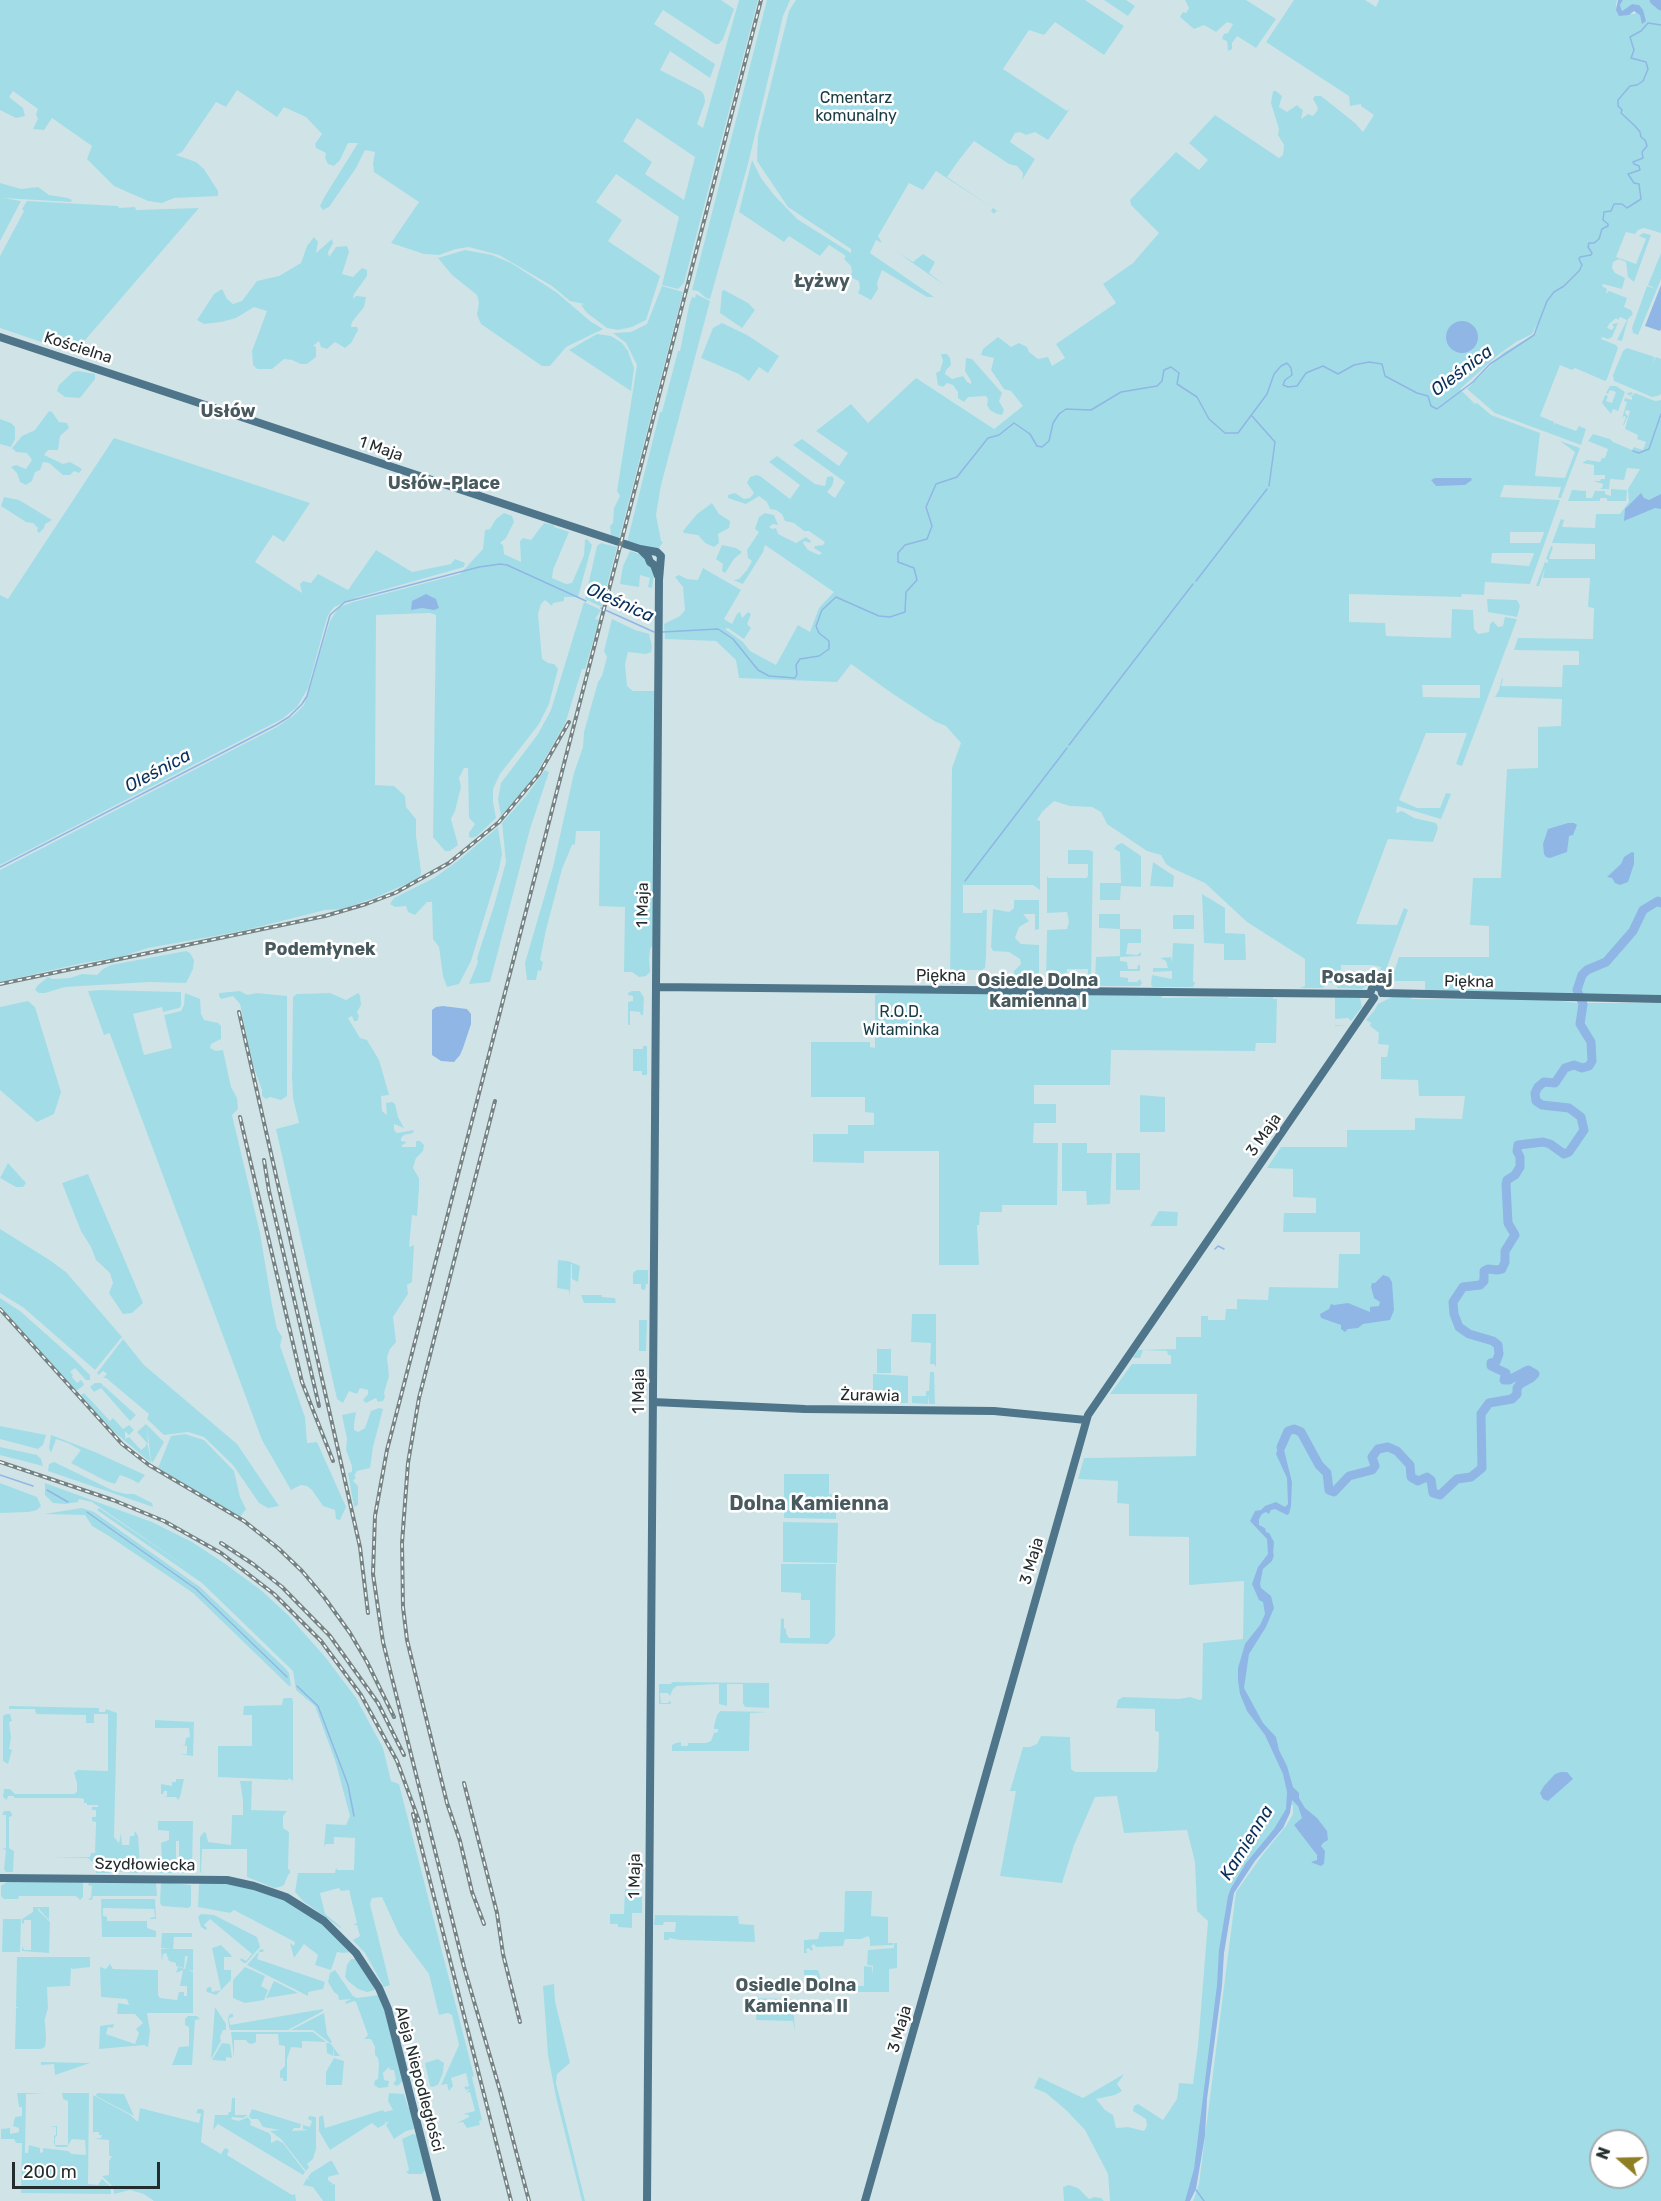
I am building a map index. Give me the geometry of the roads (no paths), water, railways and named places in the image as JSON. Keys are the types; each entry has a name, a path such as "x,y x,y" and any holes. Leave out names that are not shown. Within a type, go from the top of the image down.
{"street":[{"name":"Kościelna","path":"0,337 147,386"},
{"name":"1 Maja","path":"147,386 640,549 650,555"},
{"path":"657,552 660,555 657,564 650,562 650,555 657,552"},
{"name":"1 Maja","path":"647,2201 659,639 657,564"},
{"name":"Piękna","path":"656,987 1372,996 1372,988 1376,986 1381,989 1382,993 1661,999"},
{"name":"3 Maja","path":"865,2201 1086,1420 1095,1403 1372,996"},
{"name":"Żurawia","path":"653,1402 805,1408 994,1411 1086,1420"},
{"name":"Szydłowiecka","path":"0,1878 227,1880 286,1897"},
{"name":"Aleja Niepodległości","path":"286,1897 324,1921 340,1935 356,1953 379,1988 388,2009 437,2201"}],"waterway":[{"name":"Kamienna","path":"1654,0 1661,6"},
{"name":"Oleśnica","path":"662,632 718,629 733,639 758,670 769,676 795,678 796,665 800,659 819,656 829,649 829,641 819,633 816,626 822,610 836,597 879,616 890,617 905,612 906,592 917,580 914,568 898,562 898,553 905,545 927,539 932,526 926,507 936,484 957,477 988,438 999,435 1014,423 1030,434 1037,446 1042,447 1049,441 1053,423 1066,409 1091,410 1121,392 1157,386 1162,381 1164,370 1171,367 1179,373 1177,384 1197,397 1209,419 1225,433 1238,433 1267,394 1274,374 1287,363 1292,375 1285,380 1283,385 1288,387 1297,386 1306,373 1323,366 1338,374 1354,365 1369,362 1382,364 1385,376 1417,393 1428,396 1431,406 1437,409 1473,382 1490,364 1534,335 1547,301 1579,271 1582,265 1580,257 1592,253 1588,247 1589,243 1594,243 1599,239 1602,229 1608,226 1603,220 1604,212 1611,211 1614,204 1622,204 1627,208 1641,199 1639,184 1634,183 1628,174 1640,170 1639,166 1633,162 1643,158 1642,152 1647,146 1640,132 1621,113 1618,100 1630,86 1643,81 1648,69 1646,62 1631,58 1634,50 1630,37 1641,31 1648,23 1661,25"},
{"path":"1633,451 1639,453 1649,449 1661,414"},
{"path":"1252,416 1275,442 1269,486"},
{"path":"1196,581 1267,489"},
{"name":"Oleśnica","path":"0,867 289,717 307,696 330,615 345,602 479,567 500,564 507,565 586,601"},
{"path":"1069,745 1193,584"},
{"name":"Oleśnica","path":"601,608 654,632"},
{"path":"965,881 1067,748"},
{"name":"Kamienna","path":"1281,1447 1288,1431 1294,1429 1301,1432 1319,1465 1327,1473 1329,1490 1334,1492 1349,1476 1372,1470 1375,1466 1372,1457 1378,1449 1388,1447 1397,1451 1410,1465 1411,1477 1418,1481 1427,1477 1431,1480 1433,1493 1440,1495 1457,1479 1471,1477 1482,1468 1481,1414 1489,1403 1512,1399 1517,1394 1520,1384 1535,1374 1528,1370 1509,1380 1504,1380 1506,1373 1491,1366 1491,1363 1496,1362 1499,1354 1498,1345 1493,1341 1469,1334 1459,1327 1454,1314 1453,1302 1463,1287 1480,1285 1484,1281 1484,1271 1502,1269 1505,1262 1505,1251 1515,1235 1508,1223 1506,1184 1520,1167 1518,1145 1543,1142 1564,1154 1569,1152 1584,1130 1581,1117 1569,1108 1542,1105 1536,1101 1535,1093 1544,1082 1555,1083 1565,1068 1574,1065 1582,1068 1589,1066 1592,1061 1591,1042 1580,1024 1583,1004 1577,990 1582,975 1587,970 1606,962 1633,931 1643,910 1658,901 1661,903"},
{"path":"1215,1249 1218,1246 1224,1249"},
{"path":"0,1475 33,1486"},
{"path":"47,1490 68,1502"},
{"path":"87,1512 196,1589 287,1677"},
{"path":"297,1686 318,1706 348,1785 354,1816"},
{"path":"1196,2190 1204,2201"}],"railway":[{"path":"529,2201 464,1967 383,1642 373,1574 375,1516 387,1450 761,0"},
{"path":"0,984 325,916 395,893 449,863 499,822 539,774 569,722"},
{"path":"239,1012 360,1547 368,1613"},
{"path":"484,1924 472,1892 460,1841 447,1803 407,1640 403,1607 402,1543 408,1463 419,1398 495,1101"},
{"path":"240,1117 302,1382 333,1461"},
{"path":"264,1160 269,1191 319,1406"},
{"path":"0,1309 122,1444 149,1465 244,1521 302,1571 350,1633 394,1717"},
{"path":"0,1462 113,1500 164,1521 221,1553 274,1594 321,1641 361,1695 397,1761 419,1821"},
{"path":"221,1543 282,1587 330,1636 378,1703 404,1755"},
{"path":"464,1783 497,1913 503,1954 520,2022"},
{"path":"413,1814 511,2201"}],"district":[{"name":"Łyżwy","path":"822,282"},
{"name":"Usłów","path":"228,412"},
{"name":"Usłów-Place","path":"444,484"},
{"name":"Podemłynek","path":"320,950"},
{"name":"Posadaj","path":"1357,978"},
{"name":"Osiedle Dolna Kamienna I","path":"1038,991"},
{"name":"Dolna Kamienna","path":"809,1504"},
{"name":"Osiedle Dolna Kamienna II","path":"796,1996"}],"park label":[{"name":"Cmentarz komunalny","path":"856,107"},
{"name":"R.O.D. Witaminka","path":"901,1021"}]}
